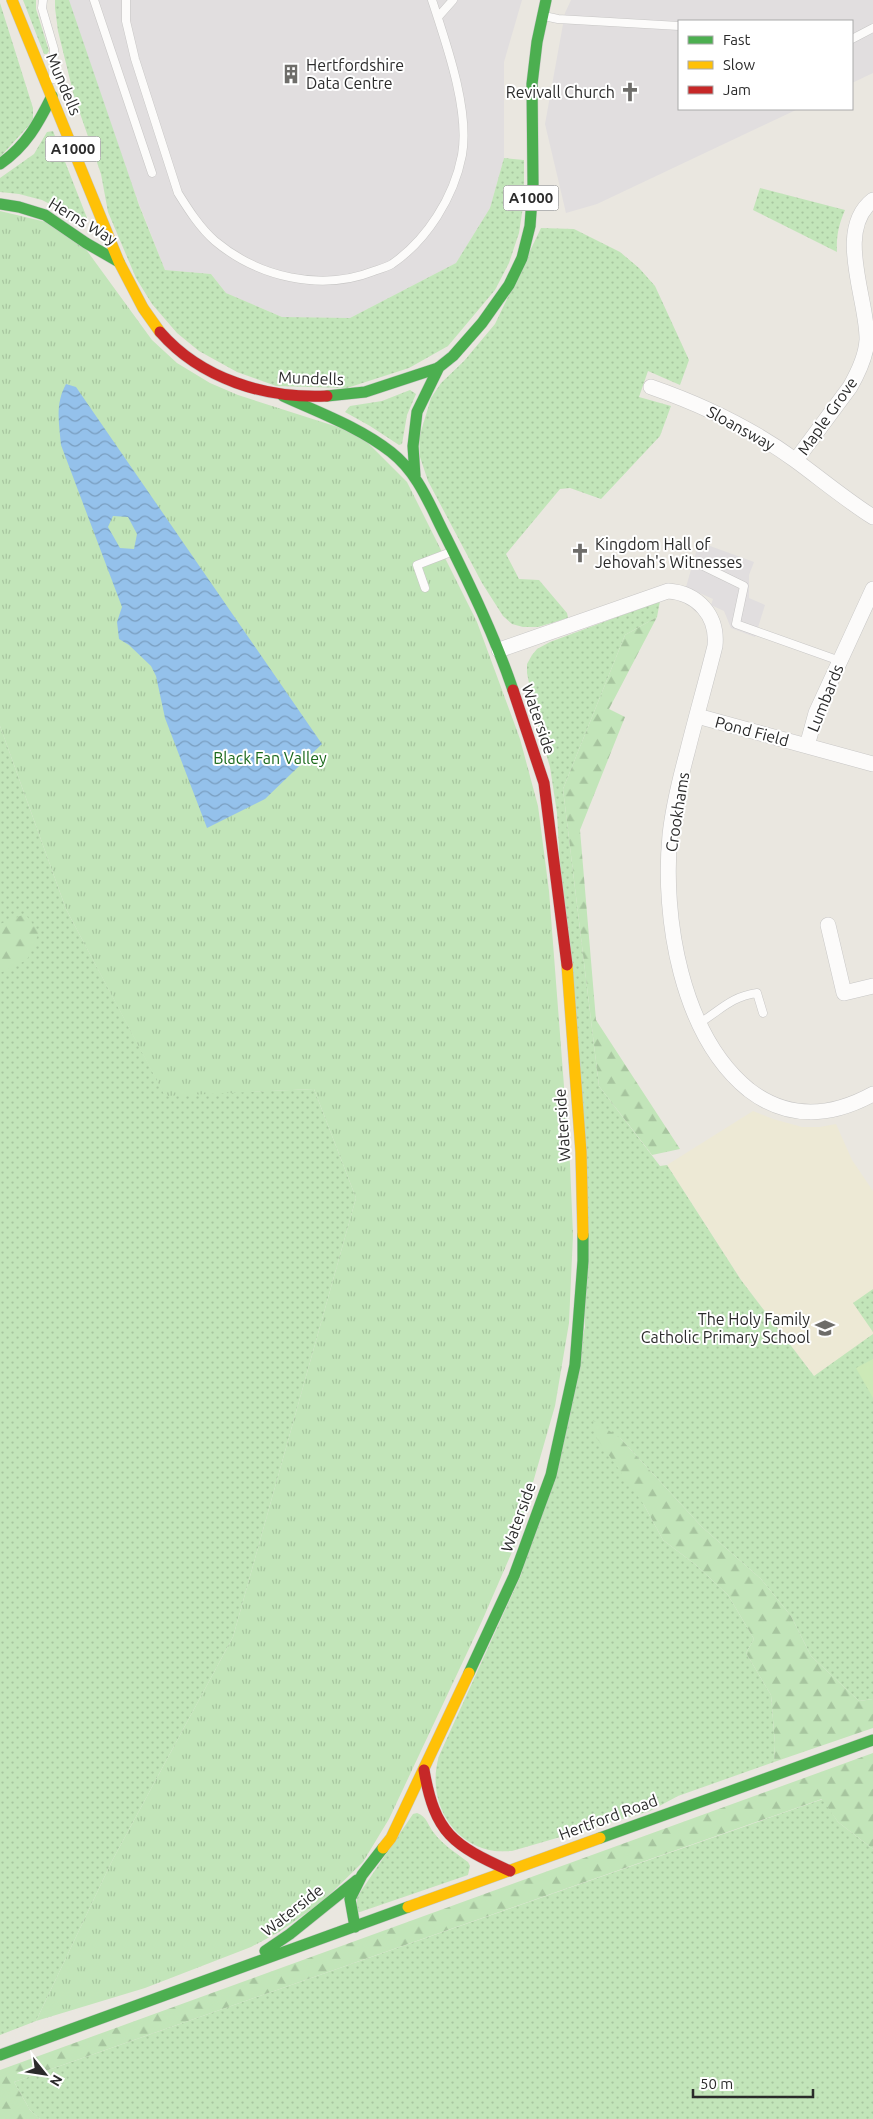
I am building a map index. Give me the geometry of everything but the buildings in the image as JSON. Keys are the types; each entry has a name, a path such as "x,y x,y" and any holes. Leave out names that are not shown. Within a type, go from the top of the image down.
{"main road":[{"name":"Mundells","path":"12,0 119,262 139,302 154,324 172,344 199,364 230,380 255,389 279,394 324,397 352,396 380,389 439,367 453,356 504,296 521,259 530,226 534,162 531,111 532,76 535,45 546,0"},
{"path":"0,164 24,146 33,135 52,96"},
{"name":"Herns Way","path":"0,204 19,206 45,215 86,243 119,262"},
{"name":"Waterside","path":"415,476 413,446 417,412 439,367"},
{"name":"Waterside","path":"279,394 365,434 392,453 415,476 473,592 499,650 544,784 565,945 581,1152 583,1261 575,1366 551,1475 514,1576 424,1770 391,1838 362,1875 350,1899 355,1927"},
{"name":"Hertford Road","path":"240,1967 873,1740"},
{"path":"424,1770 432,1807 444,1830 460,1846 510,1871"},
{"name":"Waterside","path":"240,1967 290,1934 362,1875"},
{"path":"0,2055 240,1967"}],"street":[{"name":"Maple Grove","path":"796,460 850,387 868,356 866,324 856,262 855,231 858,219 873,200"},
{"name":"Sloansway","path":"651,387 720,414 796,460 873,517"},
{"name":"Lumbards","path":"873,589 816,713 807,746 873,764"},
{"name":"Crookhams","path":"499,650 668,591 686,595 703,606 715,627 715,646 678,791 670,833 668,867 676,945 698,1024 719,1058 734,1077 762,1100 778,1108 797,1112 833,1110 873,1094"},
{"name":"Pond Field","path":"697,716 807,746"},
{"path":"828,925 844,993 873,986"}],"lane":[{"path":"44,0 42,8 54,49 52,96"},
{"path":"94,0 152,173"},
{"path":"126,0 126,21 135,59 178,193 189,211 213,240 233,254 278,275 315,281 338,280 364,275 391,264 413,245 434,222 450,192 462,154 463,108 432,0"},
{"path":"438,17 453,0"},
{"path":"542,16 558,19 678,25"},
{"path":"853,38 873,28"},
{"path":"425,588 417,565 453,552"},
{"path":"703,566 744,586 736,624 840,660"},
{"path":"698,1024 742,995 757,993 763,1013"}],"shaded area":[{"path":"59,0 522,0 504,62 504,158 490,208 456,263 350,318 282,317 226,293 211,274 165,270"},
{"path":"571,0 873,0 873,73 853,83 853,20 678,20 678,110 796,110 597,204 566,213 545,124 565,13"},
{"path":"699,542 754,562 749,575 749,598 765,605 755,637 731,628 724,611 711,605 713,599 686,587"},
{"name":"The Holy Family Catholic Primary School","path":"753,1111 802,1127 820,1127 836,1124 852,1160 873,1191 873,1509 814,1376 741,1280 667,1165"}],"green space":[{"path":"23,0 36,0 36,9 49,51 47,54 44,54"},
{"path":"55,0 69,0 139,205 165,270 211,274 226,293 282,317 350,318 456,263 490,208 504,158 524,160 524,200 519,233 509,263 495,290 448,346 409,368 347,388 276,386 237,372 199,351 177,333 152,304 136,278 108,212 101,174 74,96 58,31"},
{"path":"0,3 33,108 33,121 0,157"},
{"path":"53,131 87,218 85,222 42,200 19,194 0,192 0,178 34,154 47,132"},
{"path":"760,188 845,210 838,230 837,252 753,210"},
{"name":"Black Fan Valley","path":"0,211 46,222 85,248 152,340 177,363 210,383 238,395 344,429 363,438 407,482 477,622 520,739 538,806 549,891 570,1164 573,1235 569,1323 555,1406 515,1545 482,1621 389,1819 363,1862 322,1902 279,1932 251,1947 145,1988 36,2021 112,1861 233,1637 356,1198 314,1089 165,1096 66,909 0,726"},
{"path":"541,228 574,229 620,252 639,268 655,286 689,360 680,385 648,371 639,397 671,406 660,436 601,499 570,488 560,489 506,554 519,579 539,580 567,613 568,618 538,627 523,627 512,624 503,616 482,583 428,481 420,457 419,438 431,398 441,383 464,361 495,324"},
{"path":"410,390 416,394 407,415 402,444 399,445 345,412 350,406 382,401"},
{"path":"660,601 657,617 625,635 563,789 599,1086 660,1166 667,1165 741,1280 814,1376 873,1334 873,1699 859,1701 811,1656 791,1616 761,1579 702,1527 620,1438 644,1505 663,1540 696,1565 728,1595 754,1639 746,1653 771,1695 775,1744 774,1762 678,1796 650,1811 512,1851 495,1851 474,1845 462,1837 452,1826 438,1800 436,1771 439,1756 521,1575 585,1327 557,813 550,767 537,723 527,673 527,664 537,649 550,642"},
{"path":"657,617 609,709 625,717 580,830 596,1020 680,1149 652,1155 599,1086 563,789 625,635"},
{"path":"0,726 66,909 165,1095 314,1089 356,1198 233,1637 112,1861 36,2021 0,2035"},
{"path":"25,914 39,932 27,960 0,973 0,924"},
{"path":"873,1289 873,1332 853,1303"},
{"path":"873,1359 873,1398 856,1368"},
{"path":"593,1420 620,1438 702,1527 761,1579 791,1616 811,1656 859,1701 873,1699 873,1728 774,1762 775,1744 771,1695 746,1653 754,1639 728,1595 696,1565 663,1540 644,1505 596,1437"},
{"path":"873,1753 873,1849 838,1822 822,1799 14,2082 30,2110 40,2119 0,2119 0,2070"},
{"path":"823,1799 838,1822 873,1849 873,2119 40,2119 30,2110 14,2082"},
{"path":"417,1813 425,1819 441,1841 468,1862 470,1866 468,1875 357,1913 357,1897 413,1814"}],"water":[{"path":"66,384 76,387 322,744 265,799 207,828 165,718 156,676 151,666 129,645 119,639 117,622 122,607 61,445 59,406","holes":["113,516 128,517 137,534 134,549 120,548 108,527"]}],"traffic: fast":[{"path":"327,396 365,392 438,368 453,356 482,323 509,285 522,258 530,226 533,184 532,84 537,42 546,0"},
{"path":"0,164 24,142 42,116 52,96"},
{"path":"0,204 19,207 45,215 86,243 119,262"},
{"path":"415,476 413,446 417,412 439,367"},
{"path":"283,396 366,435 391,452 409,470 429,502 473,593 513,690"},
{"path":"469,1673 514,1576 551,1475 575,1365 583,1261 583,1235"},
{"path":"600,1838 873,1740"},
{"path":"355,1927 350,1899 362,1875 383,1848"},
{"path":"265,1951 290,1934 357,1880"},
{"path":"0,2055 408,1907"}],"traffic: slow":[{"path":"12,0 119,262 143,308 160,332"},
{"path":"567,965 581,1152 583,1235"},
{"path":"383,1848 391,1838 469,1673"},
{"path":"408,1907 600,1838"}],"traffic: jam":[{"path":"160,332 176,348 195,362 215,374 236,383 281,394 327,396"},
{"path":"513,690 544,783 567,965"},
{"path":"424,1770 434,1809 450,1835 474,1853 510,1871"}],"place":[{"name":"Hertfordshire Data Centre","path":"291,74"},
{"name":"Revivall Church","path":"630,92"},
{"name":"Kingdom Hall of Jehovah's Witnesses","path":"580,553"},
{"name":"The Holy Family Catholic Primary School","path":"825,1328"}]}
